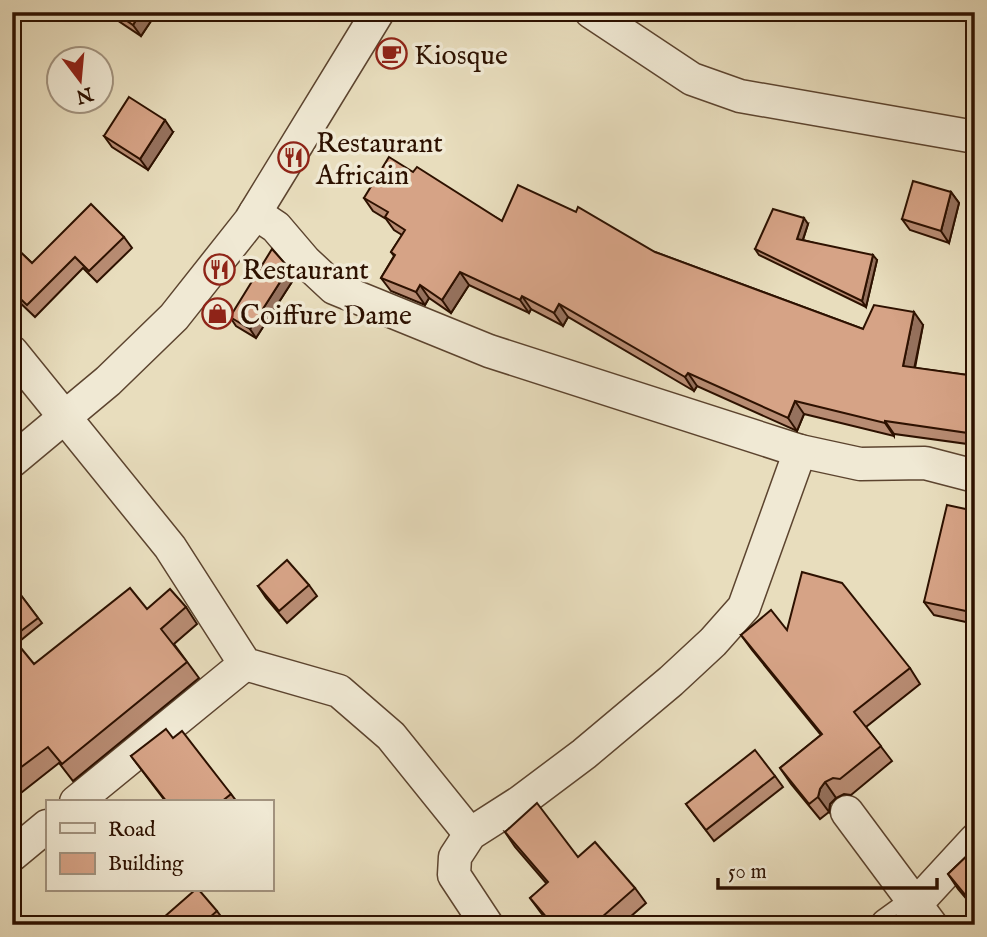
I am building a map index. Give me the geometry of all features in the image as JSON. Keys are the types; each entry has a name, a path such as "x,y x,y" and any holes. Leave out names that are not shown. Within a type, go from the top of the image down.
{"street":[{"path":"12,461 108,381 174,317 255,213 378,12"},
{"path":"591,12 692,79 740,96 975,137"},
{"path":"255,213 276,227 305,261 334,288 489,351 800,451 860,464 925,463 975,476"},
{"path":"12,352 170,547 244,664 339,691 391,736 470,834"},
{"path":"487,925 454,875 455,857 470,834 520,802 584,754 671,681 713,642 744,607 800,451"},
{"path":"78,800 244,664"},
{"path":"847,812 923,915"},
{"path":"12,855 46,827"},
{"path":"887,925 923,915 975,840"}],"building":[{"path":"114,12 141,12 133,25"},
{"path":"129,97 165,120 140,159 104,136"},
{"path":"389,157 413,172 417,167 502,221 518,185 576,212 578,207 655,252 863,329 874,305 914,312 903,366 975,376 975,434 885,423 795,401 788,418 688,373 685,377 559,304 554,313 522,296 520,300 460,272 442,300 420,285 416,292 381,278 395,255 391,252 405,230 385,217 388,212 364,198"},
{"path":"913,181 951,192 941,231 902,219"},
{"path":"91,204 124,237 89,271 75,257 27,305 12,291 12,244 32,263"},
{"path":"773,209 804,218 797,239 873,255 862,301 755,249"},
{"path":"272,249 289,268 250,329 230,317"},
{"path":"947,505 975,511 975,613 924,602"},
{"path":"287,560 309,585 279,611 258,586"},
{"path":"802,572 842,583 910,668 854,712 881,746 840,779 833,778 825,782 818,797 809,804 780,768 822,734 741,635 771,610 787,630"},
{"path":"130,588 147,609 170,589 186,607 161,629 187,662 62,764 48,747 12,774 12,645 16,642 34,664"},
{"path":"17,590 38,618 17,634 12,629 12,594"},
{"path":"166,729 173,738 182,731 231,794 224,800 165,800 131,756"},
{"path":"755,750 775,776 706,830 686,804"},
{"path":"537,803 578,857 595,842 635,888 593,925 553,925 530,898 548,882 505,832"},
{"path":"975,848 975,907 948,874"},
{"path":"193,892 201,892 217,911 201,925 155,925"},
{"path":"896,916 903,925 881,925 886,924"}],"place":[{"name":"Kiosque","path":"391,54"},
{"name":"Restaurant Africain","path":"293,158"},
{"name":"Restaurant","path":"219,269"},
{"name":"Coiffure Dame","path":"217,314"}]}
